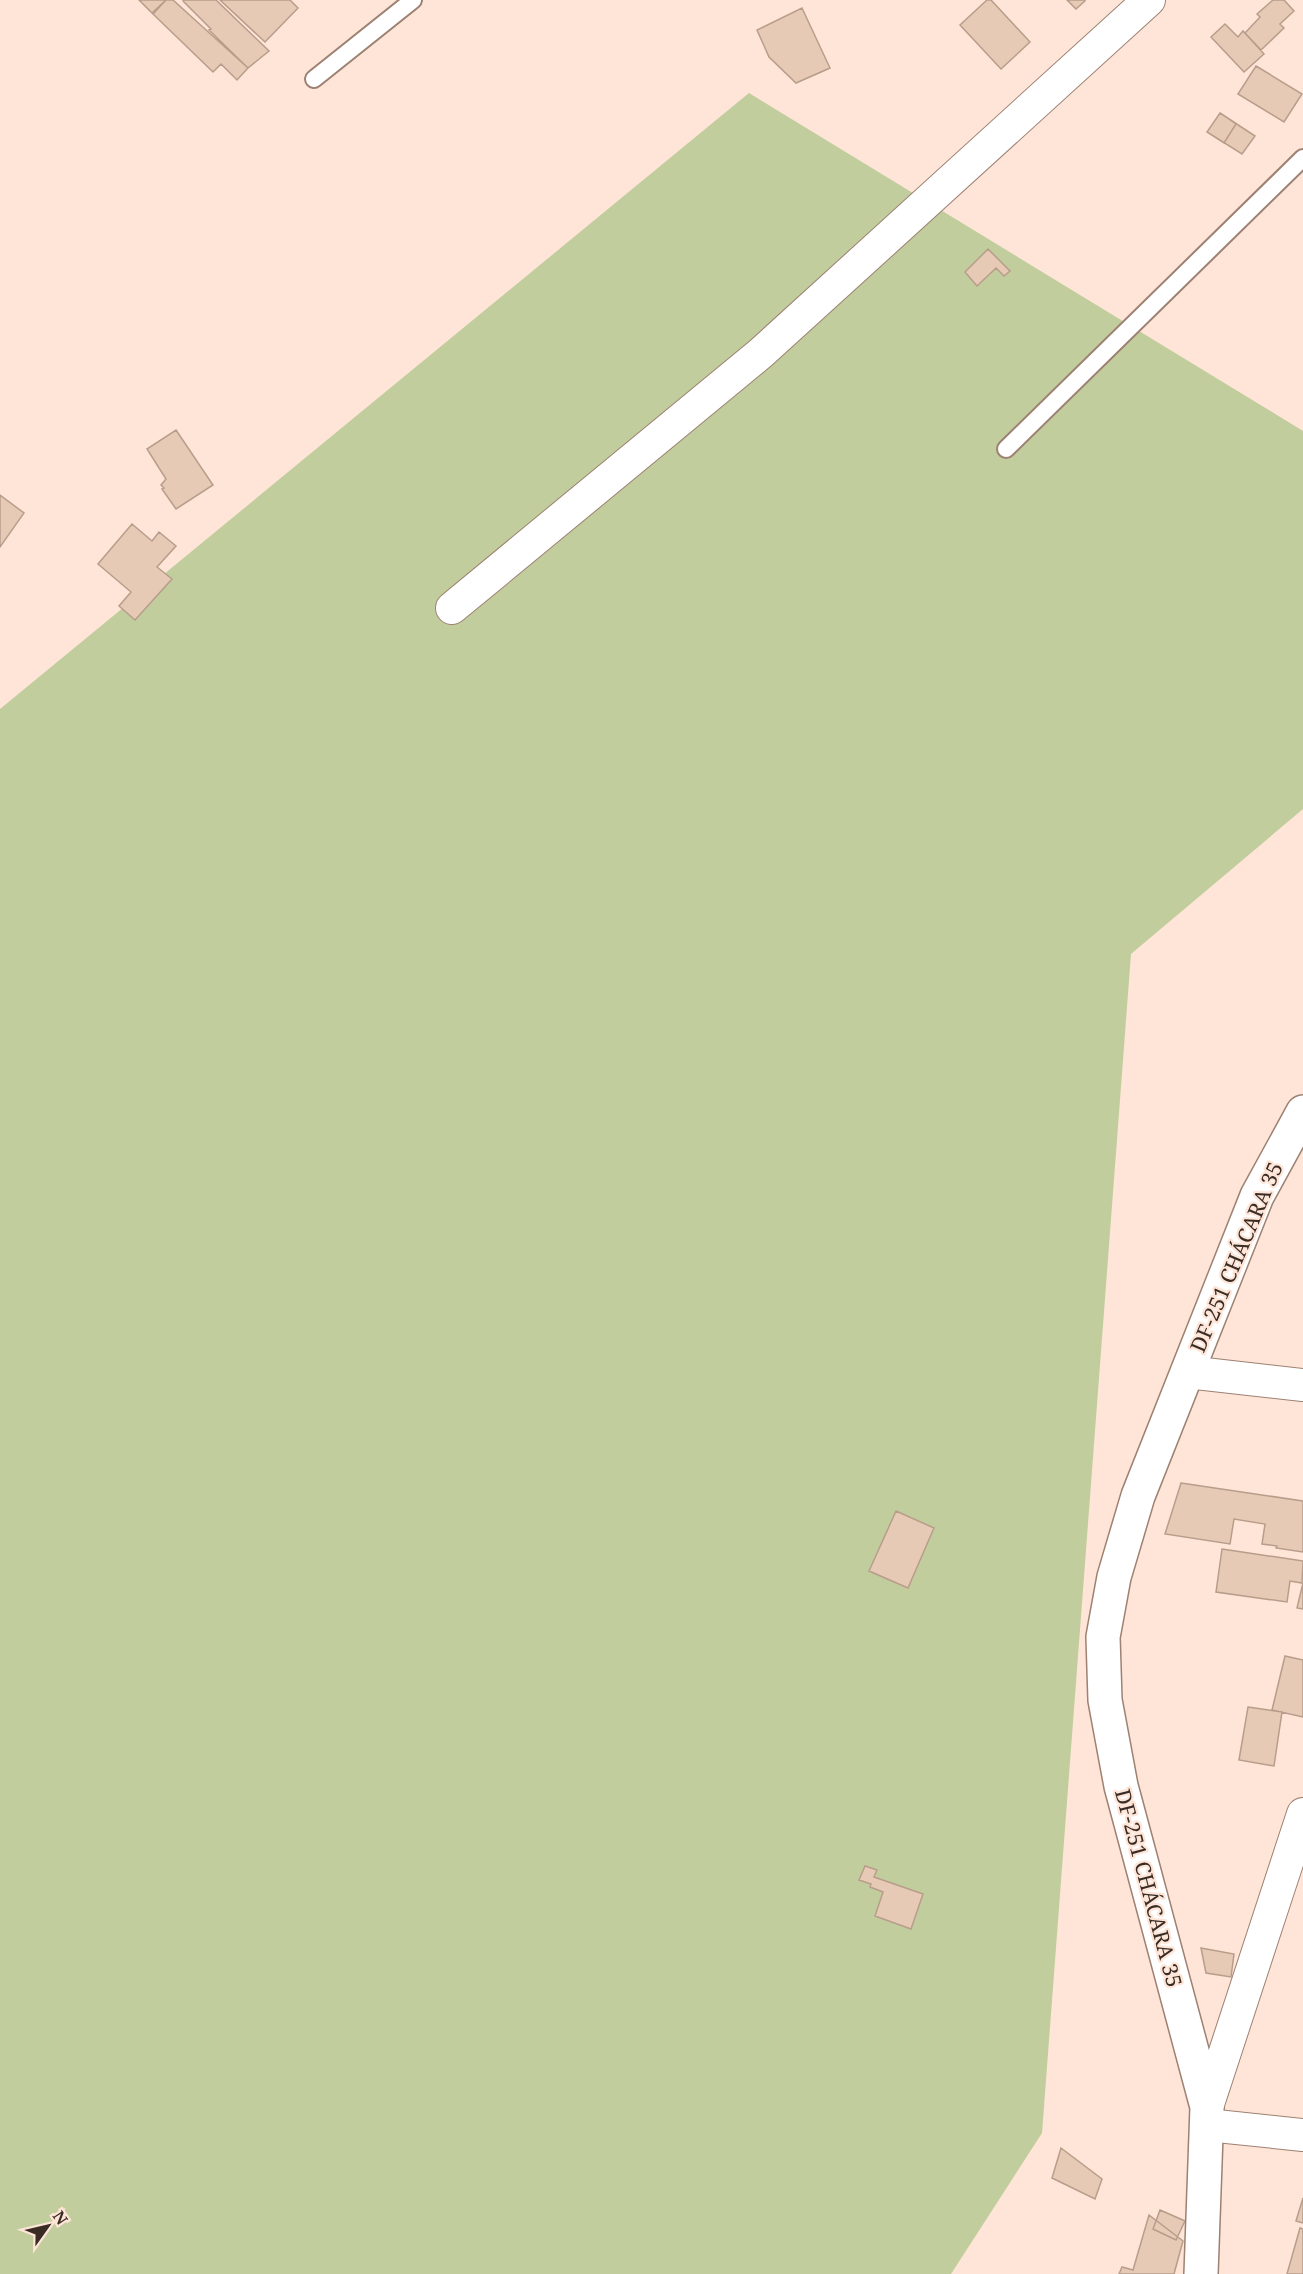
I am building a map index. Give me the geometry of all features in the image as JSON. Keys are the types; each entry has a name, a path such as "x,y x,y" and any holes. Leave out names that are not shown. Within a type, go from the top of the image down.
{"street":[{"path":"452,608 761,353 1149,0"},
{"name":"DF-251 CHÁCARA 35","path":"1201,2274 1207,2116 1121,1786 1105,1700 1103,1637 1114,1577 1138,1496 1257,1196 1303,1112"},
{"name":"DF-251 CHÁCARA 35","path":"1187,1372 1303,1385"},
{"path":"1303,1814 1207,2116 1303,2135"}],"lane":[{"path":"314,79 413,0"},
{"path":"1006,449 1303,158"}],"green space":[{"path":"749,93 1303,431 1303,809 1131,954 1042,2133 951,2274 0,2274 0,709"}],"building":[{"path":"139,0 166,0 152,13"},
{"path":"166,0 173,0 248,68 237,80 221,64 213,72 153,14"},
{"path":"184,0 216,0 269,51 248,68 209,30 211,29"},
{"path":"220,0 290,0 298,8 265,42"},
{"path":"987,0 991,0 1030,42 1001,69 960,25"},
{"path":"1067,0 1085,0 1085,1 1076,9"},
{"path":"1273,0 1284,0 1294,11 1280,24 1284,28 1261,50 1245,33 1260,17 1257,14"},
{"path":"802,8 830,68 796,83 769,57 757,30"},
{"path":"1225,24 1238,37 1243,31 1264,54 1244,72 1211,37"},
{"path":"1256,66 1302,94 1284,122 1238,94"},
{"path":"1220,113 1255,136 1242,154 1207,132"},
{"path":"1220,113 1236,124 1224,143 1207,132"},
{"path":"988,249 1010,271 1004,276 996,268 977,286 965,272"},
{"path":"176,430 213,485 176,509 162,489 164,488 161,485 166,479 147,449"},
{"path":"0,495 24,513 0,547"},
{"path":"132,524 152,541 159,532 176,546 157,567 172,579 135,620 119,606 131,592 98,564"},
{"path":"1181,1483 1303,1501 1303,1552 1262,1544 1265,1524 1234,1519 1230,1544 1165,1534"},
{"path":"896,1511 934,1528 908,1588 869,1571"},
{"path":"1222,1549 1303,1561 1302,1583 1290,1581 1287,1602 1216,1592"},
{"path":"1303,1583 1303,1609 1297,1608"},
{"path":"1285,1656 1303,1660 1303,1717 1272,1710"},
{"path":"1248,1707 1282,1712 1274,1766 1239,1760"},
{"path":"865,1866 877,1870 874,1877 923,1894 911,1929 875,1916 883,1892 859,1880"},
{"path":"1201,1948 1234,1954 1231,1977 1206,1973"},
{"path":"1061,2148 1102,2179 1095,2199 1052,2178"},
{"path":"1303,2198 1303,2223 1296,2221"},
{"path":"1160,2210 1185,2221 1176,2240 1153,2229"},
{"path":"1149,2215 1183,2241 1174,2274 1119,2274 1122,2267 1133,2270"},
{"path":"1300,2228 1303,2229 1303,2274 1287,2274"}]}
